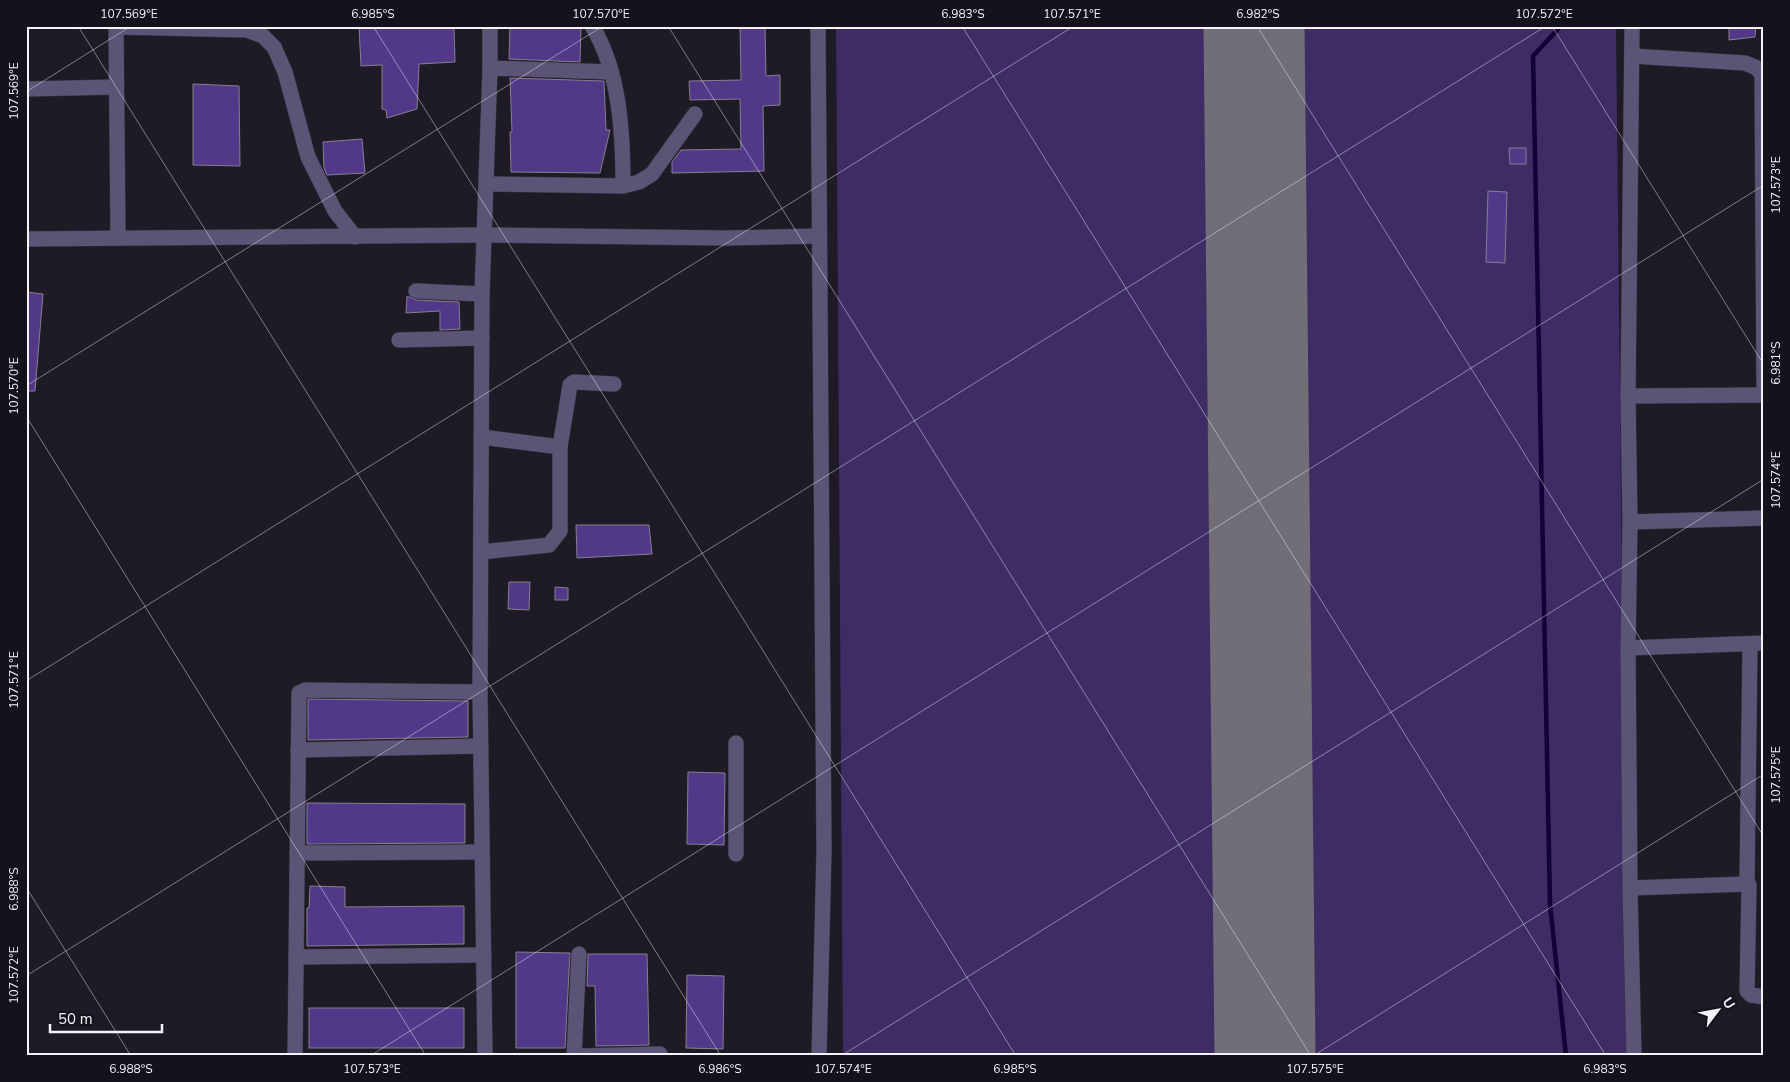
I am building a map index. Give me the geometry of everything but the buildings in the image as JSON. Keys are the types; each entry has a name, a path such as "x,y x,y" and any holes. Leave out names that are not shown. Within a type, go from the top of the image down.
{"street":[{"path":"118,237 116,26 248,30 263,36 274,48 285,72 308,157 335,211 355,237"},
{"path":"486,1056 480,692 482,294 487,184 490,26"},
{"path":"592,26 600,39 611,72 623,140 623,186"},
{"path":"818,26 824,851 819,1056"},
{"path":"1632,26 1628,396 1630,522 1628,648 1630,888 1634,1056"},
{"path":"1632,56 1745,63 1756,68 1762,76 1764,389"},
{"path":"490,68 611,72"},
{"path":"26,89 116,87"},
{"path":"487,184 623,186 640,182 652,174 695,114"},
{"path":"26,239 484,235 724,238 820,236"},
{"path":"416,291 482,294"},
{"path":"399,340 482,338"},
{"path":"481,552 549,545 560,531 560,447 570,385 574,382 614,384"},
{"path":"1628,396 1764,395"},
{"path":"481,437 560,447"},
{"path":"1630,522 1764,518"},
{"path":"1628,648 1757,643 1747,884 1750,886 1747,991 1750,995 1764,997"},
{"path":"295,1056 299,693 301,691 480,692"},
{"path":"736,743 736,854"},
{"path":"298,750 481,746"},
{"path":"297,853 482,852"},
{"path":"1630,888 1747,884"},
{"path":"574,1056 579,954"},
{"path":"296,957 484,955"},
{"path":"579,1056 660,1054"}],"shaded area":[{"path":"836,26 1616,26 1627,1056 843,1056"}],"waterway":[{"path":"1561,26 1533,56 1550,904 1566,1056"}],"runway":[{"path":"1254,26 1265,1056"}]}
